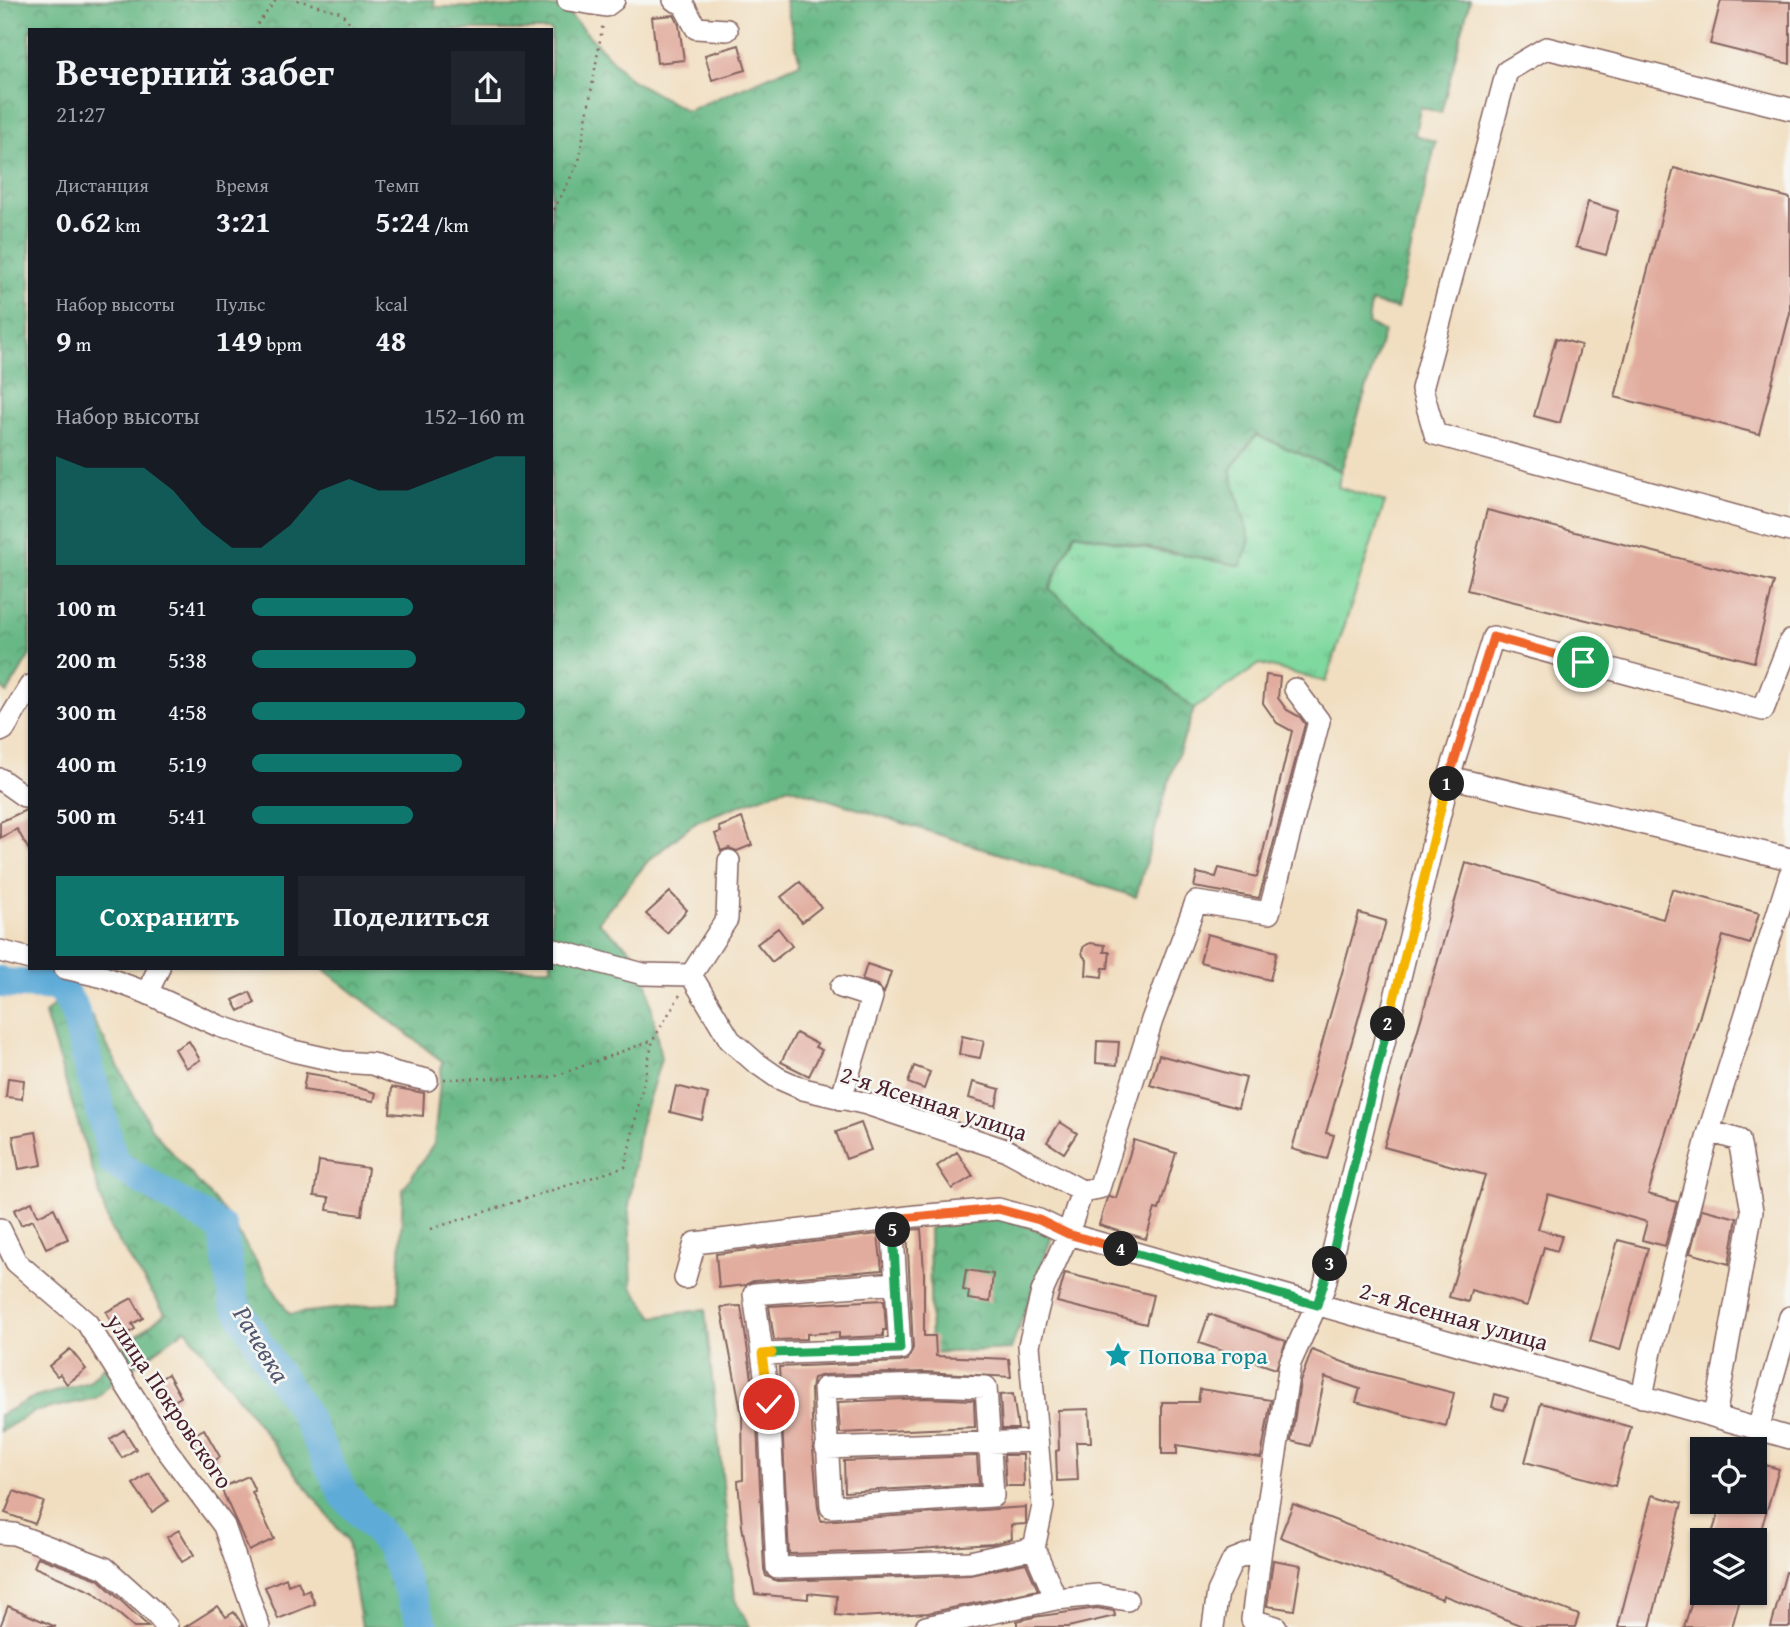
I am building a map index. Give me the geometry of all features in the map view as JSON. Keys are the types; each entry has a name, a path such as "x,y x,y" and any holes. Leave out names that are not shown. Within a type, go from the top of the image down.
{"street":[{"path":"568,0 610,3"},
{"path":"674,0 683,4 696,28 727,30"},
{"path":"1790,108 1546,48 1507,71 1422,389 1435,435 1790,531"},
{"path":"1276,1627 1252,1620 1290,1363 1317,1305 1327,1274 1449,777 1493,637 1763,709 1790,641"},
{"path":"0,731 4,729 28,689"},
{"path":"1056,1599 1034,1548 1043,1506 1029,1345 1042,1292 1068,1234 1082,1191 1099,1188 1152,1020 1196,902 1269,912 1319,721 1295,689"},
{"path":"1449,777 1790,859"},
{"path":"0,779 24,796"},
{"path":"553,951 643,974 691,975 727,919 729,860"},
{"path":"1642,1396 1651,1351 1709,1131 1790,874"},
{"path":"3,952 28,958"},
{"path":"74,970 104,977 147,993 219,1026 281,1047 342,1062 372,1064 427,1080"},
{"path":"147,993 158,970"},
{"name":"2-я Ясенная улица","path":"691,975 730,1040 755,1062 778,1077 803,1089 867,1104 1008,1151 1082,1191"},
{"path":"841,987 872,997 841,1099"},
{"path":"1709,1131 1739,1140 1752,1211 1715,1417"},
{"name":"2-я Ясенная улица","path":"685,1278 695,1243 998,1209 1039,1220 1068,1234 1790,1438"},
{"path":"762,1354 900,1349 892,1219"},
{"name":"улица Покровского","path":"0,1229 16,1262 87,1324 167,1450 224,1527 259,1627"},
{"path":"896,1283 754,1294 769,1404 777,1568 970,1562 1034,1548"},
{"path":"1758,1429 1790,1317"},
{"path":"925,1385 986,1387 993,1496 831,1507 826,1448 824,1388 925,1385"},
{"path":"826,1448 1037,1441"},
{"path":"7,1533 105,1569 167,1627"},
{"path":"1213,1627 1218,1592 1233,1560 1261,1549"},
{"path":"926,1627 1056,1599 1098,1595 1126,1600"}],"path":[{"path":"255,28 276,0"},
{"path":"297,0 340,12 355,28"},
{"path":"553,212 579,161 610,3"},
{"path":"432,1229 625,1167 653,1040 691,975"},
{"path":"427,1080 553,1077 653,1040"}],"green space":[{"path":"0,0 434,0 435,7 562,7 630,79 687,111 800,63 785,0 1470,0 1441,113 1420,107 1415,135 1436,142 1397,309 1371,302 1368,324 1384,332 1341,471 1256,435 1230,470 1250,540 1241,566 1075,533 1049,589 1194,709 1167,787 1136,897 789,787 697,821 648,861 598,922 643,960 661,1059 640,1127 629,1207 632,1287 654,1317 705,1309 735,1600 750,1627 362,1627 347,1541 186,1329 126,1372 114,1354 165,1313 110,1228 45,1014 74,984 153,1131 227,1215 289,1314 398,1302 403,1189 434,1144 442,1061 325,970 553,970 553,28 28,28 28,658 7,693 0,686"},
{"path":"1256,435 1341,471 1338,487 1385,502 1326,682 1260,664 1194,709 1049,590 1075,533 1172,554 1250,540 1230,470"},
{"path":"996,1214 1052,1236 1011,1349 931,1353 929,1228"},
{"path":"105,1366 116,1379 96,1398 33,1412 0,1432 0,1415 30,1399 89,1382"}],"building":[{"path":"1721,0 1790,2 1790,64 1710,44"},
{"path":"674,15 679,25 684,60 657,63 652,17"},
{"path":"739,45 746,70 712,80 705,55"},
{"path":"1674,168 1790,198 1790,313 1759,434 1615,397"},
{"path":"1588,202 1618,211 1606,255 1576,247"},
{"path":"1556,338 1581,345 1560,423 1534,416"},
{"path":"1487,510 1774,582 1754,662 1467,590"},
{"path":"1266,675 1280,677 1278,698 1287,710 1300,717 1305,724 1259,898 1194,887 1197,873 1216,877 1219,868 1257,877 1292,731 1277,723 1263,703"},
{"path":"28,809 28,848 17,829 0,838 0,822"},
{"path":"742,818 752,845 737,851 729,848 721,851 715,834 721,832 719,827"},
{"path":"1466,863 1663,919 1672,889 1759,913 1750,944 1723,936 1648,1194 1677,1202 1665,1246 1642,1240 1647,1222 1548,1194 1538,1229 1562,1236 1557,1251 1544,1247 1527,1306 1471,1290 1468,1302 1449,1297 1485,1175 1384,1147"},
{"path":"800,882 821,907 802,922 781,897"},
{"path":"670,892 687,910 667,933 646,914"},
{"path":"1359,913 1386,921 1326,1133 1334,1135 1327,1159 1292,1149"},
{"path":"778,928 792,946 772,962 757,944"},
{"path":"1207,934 1277,952 1270,980 1200,962"},
{"path":"1090,943 1105,945 1104,952 1110,952 1108,968 1103,968 1102,977 1086,975 1087,960 1082,951 1084,946"},
{"path":"867,964 891,972 884,993 877,985 862,980"},
{"path":"250,992 255,1003 239,1011 233,1000"},
{"path":"796,1033 817,1044 815,1047 822,1050 809,1076 781,1062"},
{"path":"962,1036 984,1041 980,1058 959,1054"},
{"path":"189,1041 200,1060 186,1068 175,1049"},
{"path":"1097,1041 1119,1042 1117,1065 1096,1063"},
{"path":"1159,1055 1246,1078 1238,1108 1150,1085"},
{"path":"914,1066 930,1072 924,1089 908,1083"},
{"path":"306,1073 329,1077 376,1093 374,1101 303,1090"},
{"path":"8,1078 24,1080 22,1099 6,1097"},
{"path":"973,1082 1000,1089 996,1106 969,1098"},
{"path":"676,1086 708,1094 702,1120 670,1112"},
{"path":"392,1087 424,1093 423,1116 390,1113"},
{"path":"1060,1122 1077,1133 1064,1153 1047,1142"},
{"path":"861,1123 871,1150 846,1159 836,1132"},
{"path":"36,1132 42,1165 19,1169 13,1136"},
{"path":"1134,1140 1176,1153 1159,1210 1155,1209 1146,1239 1099,1225 1107,1198 1116,1198"},
{"path":"957,1152 973,1176 952,1189 937,1166"},
{"path":"319,1161 368,1168 362,1215 327,1210 329,1198 314,1196"},
{"path":"32,1202 38,1216 54,1208 68,1239 46,1248 33,1220 21,1225 14,1210"},
{"path":"1702,1209 1737,1218 1729,1264 1690,1253"},
{"path":"921,1229 924,1336 935,1336 936,1356 1009,1359 1011,1377 925,1372 824,1375 813,1378 813,1449 821,1521 1026,1507 1026,1524 1011,1525 1012,1539 992,1544 789,1554 779,1367 908,1360 913,1348 907,1230"},
{"path":"878,1234 882,1270 753,1281 745,1285 719,1288 716,1254"},
{"path":"1618,1240 1648,1248 1620,1350 1590,1341"},
{"path":"966,1270 993,1274 990,1302 968,1299 969,1291 963,1290"},
{"path":"1065,1273 1153,1295 1146,1324 1057,1302"},
{"path":"132,1298 143,1318 132,1324 135,1329 120,1338 106,1312"},
{"path":"884,1300 886,1330 883,1330 883,1336 839,1338 839,1332 807,1334 807,1339 774,1340 769,1306"},
{"path":"741,1306 756,1405 766,1576 777,1581 970,1575 1026,1563 1038,1590 928,1613 859,1617 836,1615 837,1596 808,1593 808,1599 755,1594 742,1526 738,1481 743,1480 742,1415 721,1307"},
{"path":"1209,1314 1286,1341 1276,1369 1199,1343"},
{"path":"70,1349 86,1369 67,1384 60,1374 57,1376 49,1366"},
{"path":"1312,1350 1361,1369 1454,1393 1446,1426 1356,1402 1360,1389 1325,1377 1310,1446 1291,1441 1300,1382"},
{"path":"168,1374 181,1397 167,1405 154,1383"},
{"path":"1200,1389 1271,1400 1261,1458 1177,1445 1177,1454 1162,1454 1162,1402 1198,1402"},
{"path":"1013,1394 1018,1429 1002,1429 1000,1395"},
{"path":"1495,1394 1508,1398 1504,1410 1492,1407"},
{"path":"925,1398 974,1400 975,1427 840,1433 838,1402"},
{"path":"1541,1403 1631,1427 1615,1486 1525,1462"},
{"path":"1089,1409 1091,1442 1076,1442 1078,1480 1057,1481 1058,1410"},
{"path":"204,1429 220,1457 207,1465 190,1437"},
{"path":"124,1430 136,1449 122,1458 110,1439"},
{"path":"1004,1455 1023,1455 1024,1486 1006,1486"},
{"path":"977,1456 979,1484 845,1492 844,1461"},
{"path":"1767,1466 1779,1469 1767,1510"},
{"path":"149,1473 168,1501 152,1512 133,1484"},
{"path":"248,1476 255,1491 252,1492 274,1539 249,1551 221,1488"},
{"path":"14,1491 44,1502 35,1524 5,1513"},
{"path":"1652,1495 1682,1503 1650,1627 1618,1627"},
{"path":"1293,1504 1579,1615 1575,1627 1525,1627 1443,1595 1442,1599 1280,1537"},
{"path":"1718,1514 1766,1514 1762,1528 1714,1528"},
{"path":"179,1530 194,1555 182,1562 167,1537"},
{"path":"38,1557 98,1579 149,1627 134,1627 93,1592 34,1567"},
{"path":"1273,1560 1301,1565 1294,1610 1267,1606"},
{"path":"1786,1572 1790,1573 1790,1627 1771,1627"},
{"path":"286,1578 288,1585 298,1581 303,1593 309,1590 315,1604 278,1619 265,1587"},
{"path":"1691,1605 1738,1605 1732,1627 1684,1627"},
{"path":"8,1606 56,1627 0,1627"},
{"path":"218,1606 226,1617 234,1612 244,1627 185,1627"},
{"path":"1097,1608 1114,1611 1115,1616 1068,1627 1017,1627 1017,1621"}],"waterway":[{"name":"Рачевка","path":"0,981 60,986 74,1009 114,1163 222,1228 234,1302 302,1409 344,1495 390,1545 424,1627"}],"place":[{"name":"Попова гора","path":"1118,1355"}],"route":[{"path":"769,1404 762,1354 900,1349 892,1219 998,1209 1039,1220 1068,1234 1317,1305 1324,1287 1449,777 1493,637 1583,662"}]}
